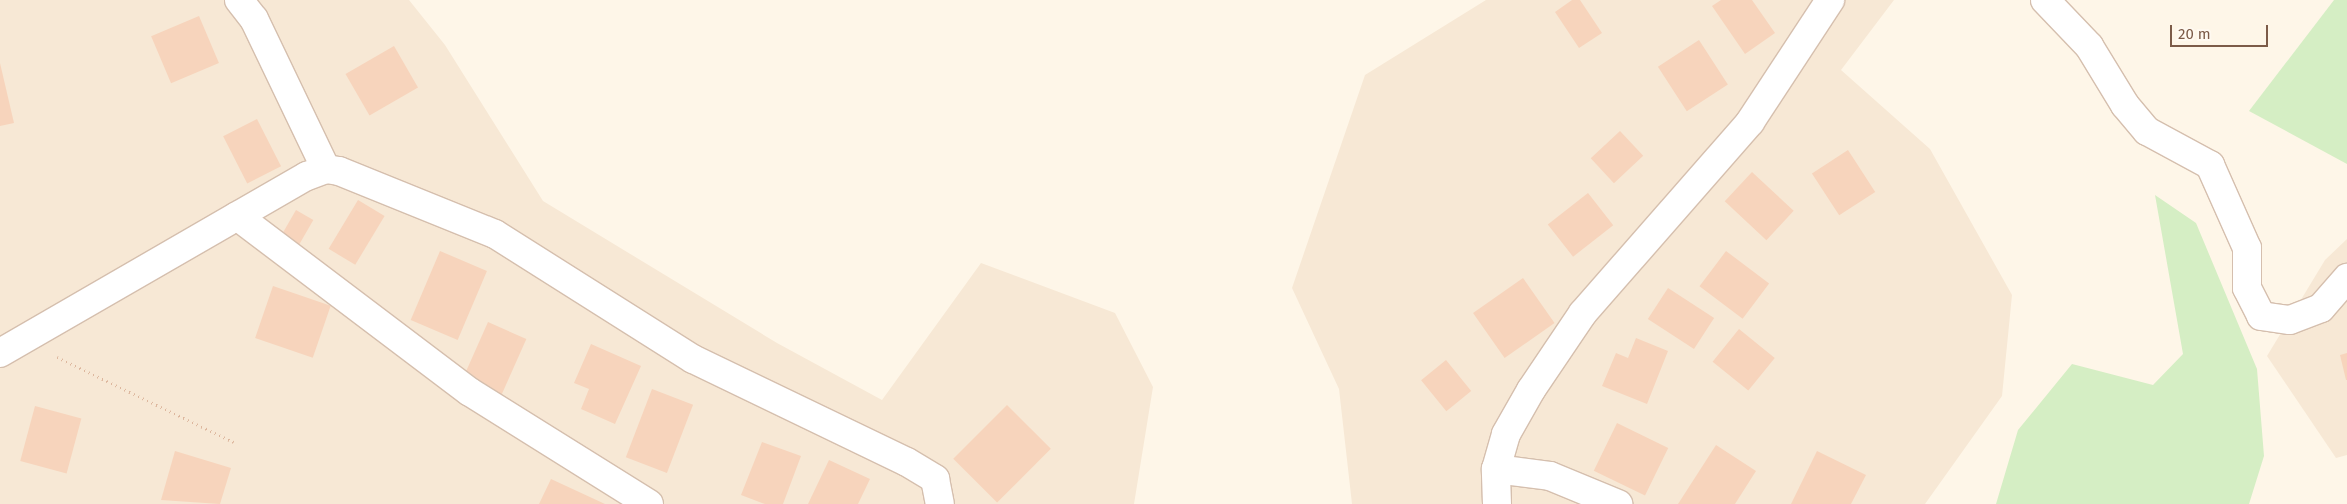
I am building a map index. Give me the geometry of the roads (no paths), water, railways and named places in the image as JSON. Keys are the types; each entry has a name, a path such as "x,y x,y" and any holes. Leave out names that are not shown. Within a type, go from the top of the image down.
{"street":[{"path":"239,0 254,20 326,169"},
{"path":"1497,504 1496,469 1506,434 1527,397 1583,313 1750,122 1830,0"},
{"path":"2046,0 2089,46 2125,105 2147,131 2210,165 2247,248 2247,288 2261,316 2290,320 2322,308 2347,278"},
{"path":"12,347 238,216 326,169 339,171 495,234 693,359 907,462 935,479 940,504"},
{"path":"238,216 470,392 649,504"},
{"path":"1496,469 1550,476 1618,504"}]}
